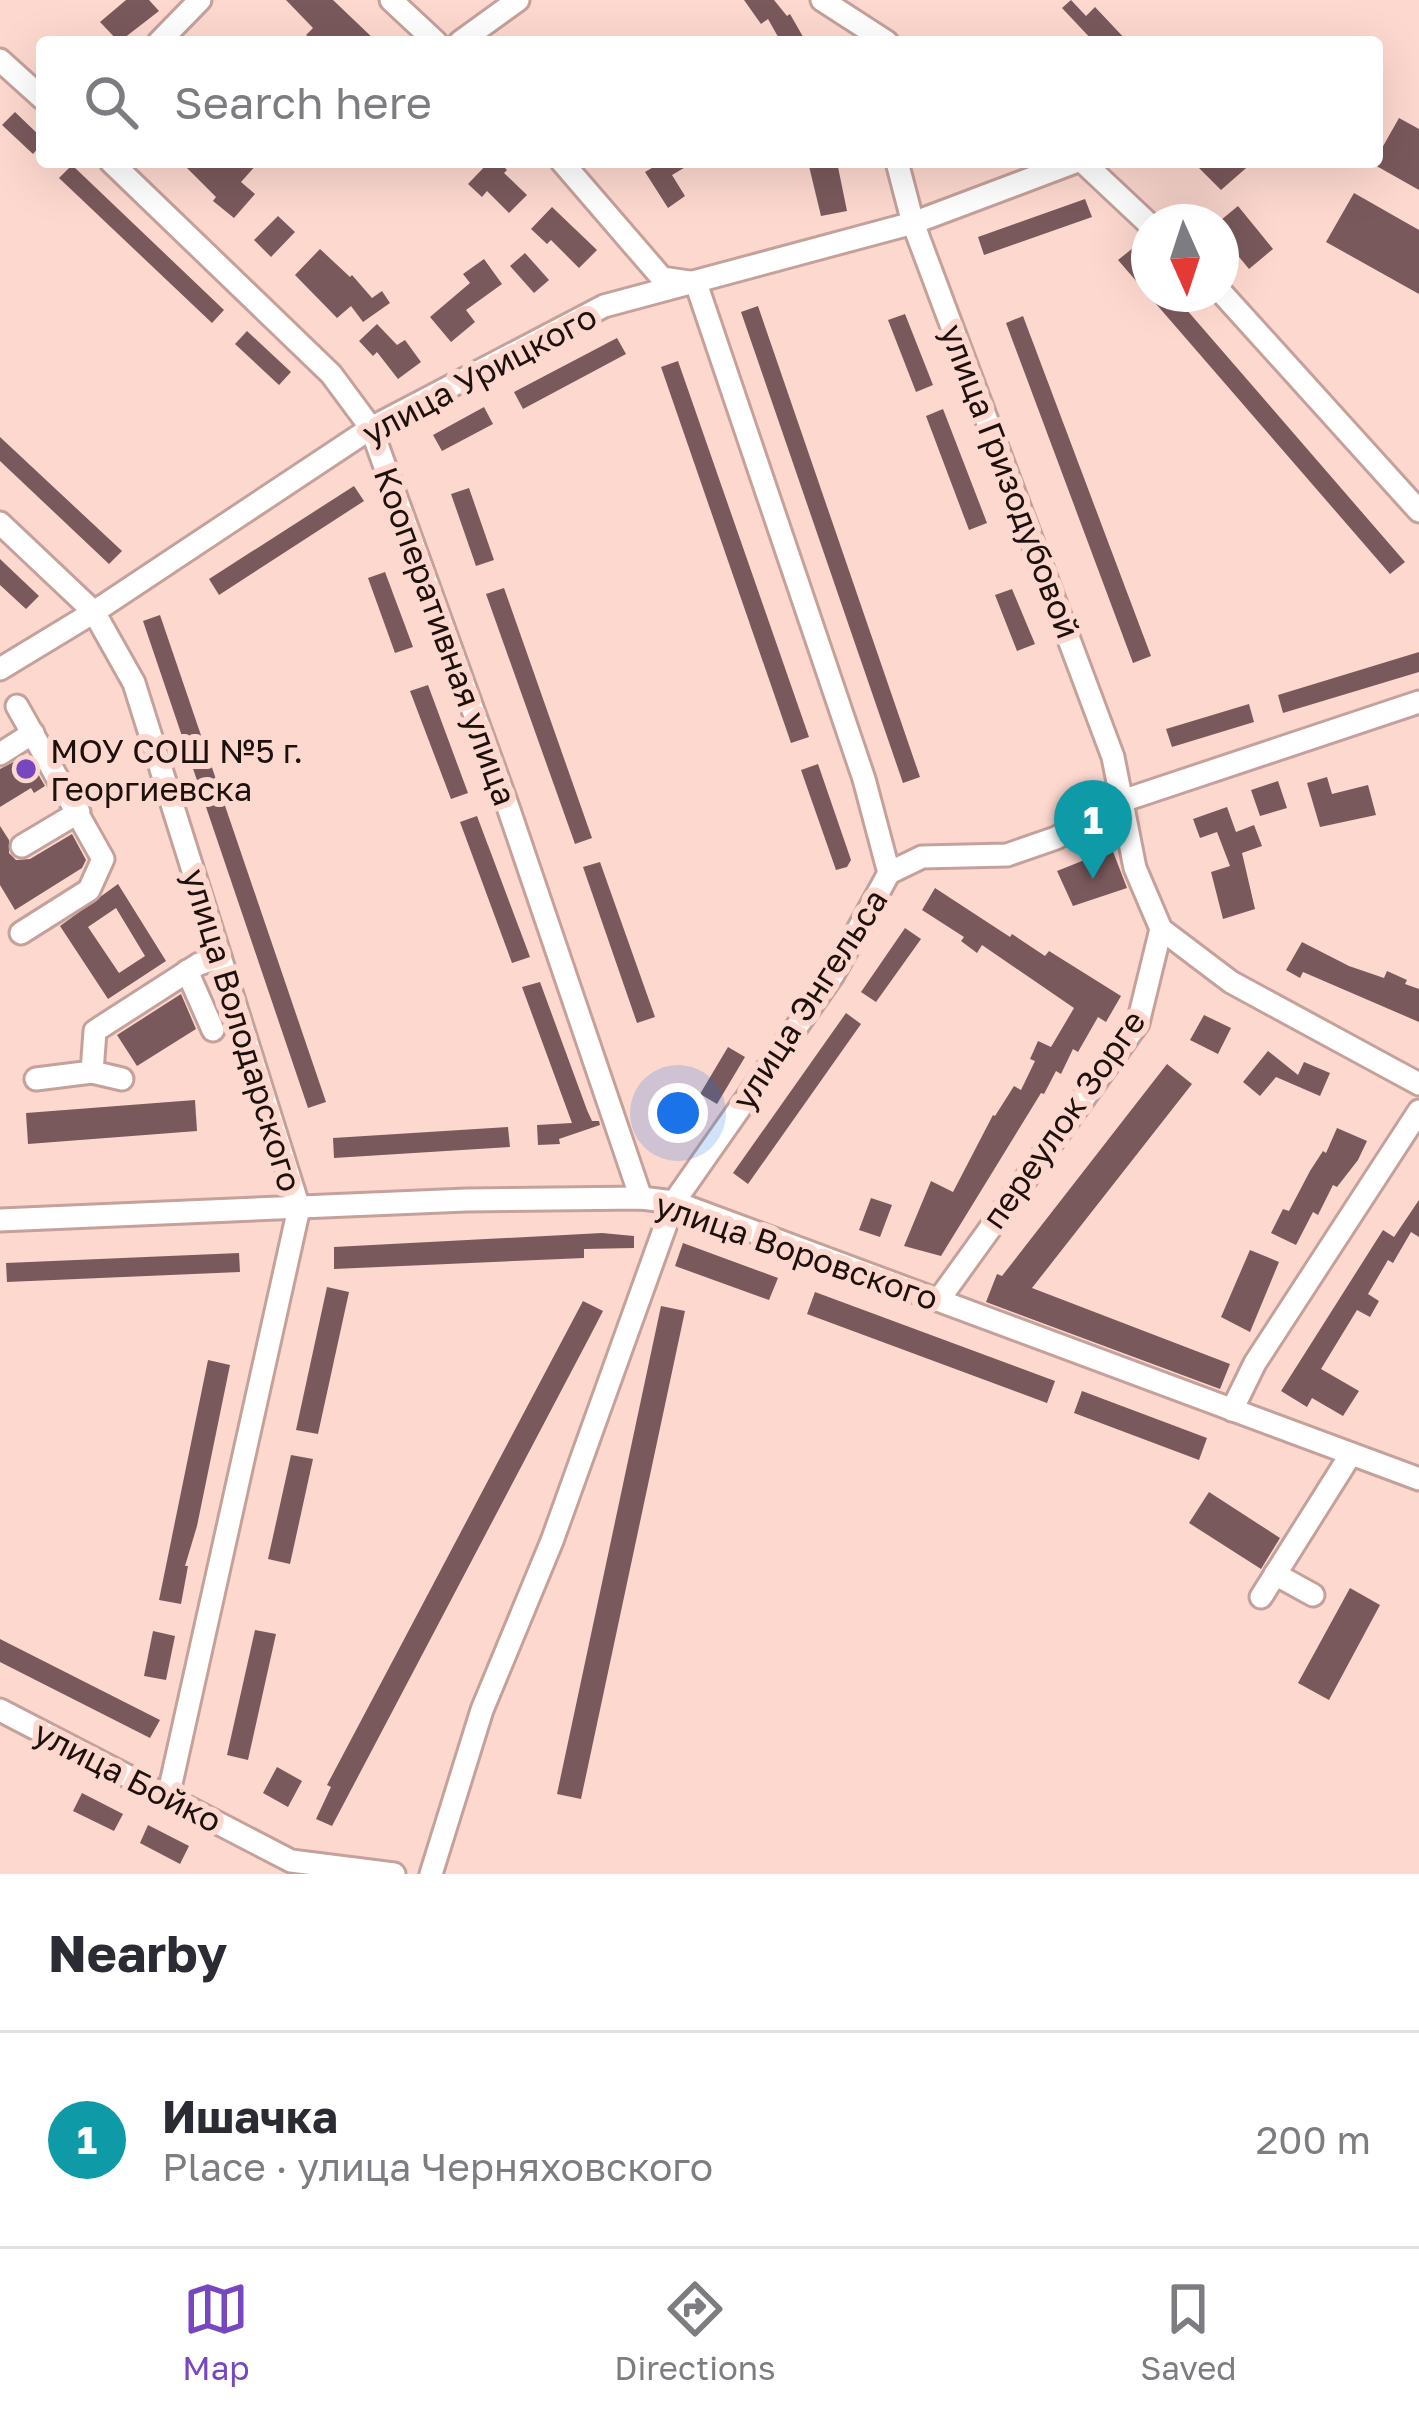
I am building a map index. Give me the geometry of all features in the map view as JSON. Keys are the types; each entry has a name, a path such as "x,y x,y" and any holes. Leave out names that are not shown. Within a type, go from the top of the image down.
{"street":[{"path":"165,36 200,0"},
{"path":"391,0 430,36"},
{"path":"468,36 518,0"},
{"path":"829,5 847,36"},
{"path":"829,5 878,36"},
{"path":"0,60 36,93"},
{"name":"Кооперативная улица","path":"117,168 331,374 371,428 508,807 641,1198"},
{"path":"567,168 662,278 696,283"},
{"name":"улица Гризодубовой","path":"899,168 913,223 1113,758 1136,868 1162,929"},
{"name":"улица Урицкого","path":"0,669 371,428 604,307 913,223 1063,168"},
{"path":"1086,168 1131,208"},
{"name":"улица Энгельса","path":"431,1874 482,1710 552,1540 674,1202 833,975 889,873 864,779 696,283"},
{"path":"1239,312 1419,511"},
{"name":"улица Володарского","path":"0,523 94,612 134,683 299,1208 168,1797"},
{"path":"889,873 922,857 1007,855 1056,838 1122,801 1419,702"},
{"path":"17,706 103,859 89,890 21,933"},
{"path":"0,754 33,733"},
{"path":"22,846 79,812"},
{"path":"1162,929 1231,982 1419,1084"},
{"name":"переулок Зорге","path":"940,1298 1138,1023 1162,929"},
{"path":"92,1072 95,1030 188,971 220,957"},
{"path":"188,971 213,1030"},
{"path":"36,1079 92,1072 122,1079"},
{"path":"1232,1410 1255,1363 1419,1111"},
{"name":"улица Воровского","path":"0,1220 641,1198 674,1202 1419,1479"},
{"path":"1261,1597 1351,1454"},
{"path":"1275,1574 1313,1594"},
{"name":"улица Бойко","path":"0,1710 291,1861 394,1874"}],"building":[{"path":"126,0 149,0 159,11 127,36 113,36 100,22"},
{"path":"286,0 333,0 371,36 306,35 313,28"},
{"path":"744,0 774,0 790,14 803,36 778,36 768,19 761,24"},
{"path":"1071,0 1086,16 1095,7 1122,36 1088,36 1062,8"},
{"path":"15,112 36,132 36,151 33,154 2,125"},
{"path":"1399,118 1419,129 1419,190 1380,168 1383,146"},
{"path":"75,168 224,310 212,323 59,178"},
{"path":"187,168 254,168 241,182 255,194 234,218 213,201 216,197"},
{"path":"483,168 505,168 504,173 527,195 509,213 487,191 482,197 468,184"},
{"path":"684,168 672,175 685,196 668,208 645,172"},
{"path":"809,168 838,168 847,211 821,216"},
{"path":"1199,168 1246,168 1221,190"},
{"path":"1354,193 1419,230 1419,294 1326,242"},
{"path":"1085,199 1092,217 984,255 978,237"},
{"path":"552,207 597,250 579,268 551,240 547,244 531,229"},
{"path":"1239,207 1273,249 1249,269 1239,257"},
{"path":"278,216 295,232 271,257 254,240"},
{"path":"320,249 372,298 382,291 390,303 363,322 351,306 337,318 295,275"},
{"path":"1131,250 1131,275 1118,260"},
{"path":"525,253 549,280 534,293 510,266"},
{"path":"484,259 502,284 466,310 475,322 451,342 430,317 470,283 463,274"},
{"path":"758,306 920,777 903,783 741,312"},
{"path":"1163,312 1189,312 1405,562 1390,574"},
{"path":"905,314 933,385 916,392 888,320"},
{"path":"1023,316 1151,656 1133,663 1006,323"},
{"path":"377,324 397,345 405,340 421,362 398,379 377,352 373,356 359,341"},
{"path":"247,331 291,372 279,385 235,344"},
{"path":"617,338 626,354 523,409 514,392"},
{"path":"678,361 809,737 791,743 661,367"},
{"path":"484,407 493,424 442,451 433,435"},
{"path":"943,409 987,523 969,530 926,416"},
{"path":"0,437 122,551 109,564 0,461"},
{"path":"354,486 364,501 219,595 209,579"},
{"path":"469,488 494,560 476,566 451,494"},
{"path":"0,559 39,596 26,609 0,585"},
{"path":"385,572 413,647 395,653 368,578"},
{"path":"504,588 592,838 575,844 486,594"},
{"path":"1012,589 1035,644 1017,651 995,595"},
{"path":"160,615 326,1102 308,1108 143,621"},
{"path":"1419,652 1419,672 1283,713 1278,695"},
{"path":"428,685 468,793 451,799 410,691"},
{"path":"1249,704 1254,722 1172,747 1166,729"},
{"name":"МОУ СОШ №5 г. Георгиевска","path":"27,755 45,786 34,793 31,788 0,807 0,769"},
{"path":"818,764 851,860 847,867 836,870 801,770"},
{"path":"1327,777 1332,794 1368,785 1376,815 1320,827 1307,783"},
{"path":"1278,781 1287,808 1260,816 1251,790"},
{"path":"1227,807 1236,832 1254,825 1262,846 1242,853 1255,909 1223,919 1211,872 1230,866 1217,832 1200,838 1193,819"},
{"path":"477,816 530,957 512,963 460,822"},
{"path":"0,826 16,860 30,859 72,834 86,860 82,868 15,910 0,885"},
{"path":"1112,849 1127,888 1073,906 1057,871"},
{"path":"600,862 655,1017 637,1023 583,867"},
{"path":"118,884 166,961 108,999 60,926","holes":["116,908 145,956 119,973 88,927"]},
{"path":"935,888 1010,937 1045,956 1049,951 1121,996 1106,1022 1098,1017 1078,1052 1073,1049 1061,1074 1056,1071 941,1256 904,1246 931,1181 953,1192 993,1115 1014,1086 1021,1090 1035,1061 1030,1059 1038,1041 1051,1047 1074,1008 982,945 977,953 961,941 964,937 922,910"},
{"path":"905,928 921,939 876,1002 861,992"},
{"path":"1302,942 1349,966 1384,978 1387,971 1407,980 1405,984 1419,989 1419,1022 1303,972 1300,978 1286,970"},
{"path":"540,982 587,1110 600,1125 559,1139 560,1144 538,1145 537,1125 572,1123 522,987"},
{"path":"181,994 196,1029 137,1066 117,1035"},
{"path":"846,1013 861,1024 748,1184 733,1173"},
{"path":"1204,1015 1231,1028 1218,1054 1190,1040"},
{"path":"728,1047 745,1057 717,1104 700,1094"},
{"path":"1268,1051 1298,1075 1304,1062 1330,1073 1320,1096 1276,1077 1260,1096 1243,1082"},
{"path":"1167,1064 1192,1084 1032,1288 1230,1364 1220,1389 986,1302 997,1274 1002,1276"},
{"path":"195,1100 197,1131 28,1144 26,1113"},
{"path":"508,1127 510,1147 334,1158 333,1138"},
{"path":"1337,1128 1367,1141 1358,1160 1337,1187 1333,1185 1318,1215 1313,1212 1296,1245 1271,1233 1283,1209 1289,1211 1310,1171 1326,1153"},
{"path":"871,1198 892,1205 880,1237 859,1230"},
{"path":"1419,1200 1419,1237 1411,1232 1393,1263 1388,1260 1368,1294 1379,1301 1370,1317 1357,1310 1321,1369 1359,1391 1343,1416 1312,1398 1307,1407 1281,1391 1383,1230 1394,1237"},
{"path":"602,1233 634,1236 634,1248 584,1249 584,1258 334,1269 334,1247"},
{"path":"683,1243 778,1278 769,1300 675,1266"},
{"path":"1250,1250 1279,1262 1250,1332 1221,1317"},
{"path":"239,1253 240,1272 7,1282 6,1263"},
{"path":"327,1287 349,1292 318,1434 296,1430"},
{"path":"815,1292 1055,1381 1047,1403 807,1314"},
{"path":"583,1301 603,1311 332,1826 316,1819 331,1787 327,1785"},
{"path":"661,1306 685,1311 581,1799 557,1794"},
{"path":"208,1360 230,1365 185,1566 181,1604 159,1600"},
{"path":"1082,1391 1207,1438 1199,1460 1074,1413"},
{"path":"291,1455 313,1459 290,1564 268,1559"},
{"path":"1209,1492 1280,1538 1261,1569 1189,1523"},
{"path":"1350,1588 1380,1605 1329,1700 1298,1683"},
{"path":"255,1630 276,1634 248,1760 227,1755"},
{"path":"153,1631 175,1636 166,1680 144,1676"},
{"path":"0,1639 160,1720 150,1738 0,1662"},
{"path":"277,1767 302,1781 288,1807 263,1793"},
{"path":"82,1793 123,1814 114,1831 73,1811"},
{"path":"148,1825 189,1846 180,1864 140,1843"}],"place":[{"name":"МОУ СОШ №5 г. Георгиевска","path":"26,769"},
{"name":"Ишачка","path":"1093,879"}]}
